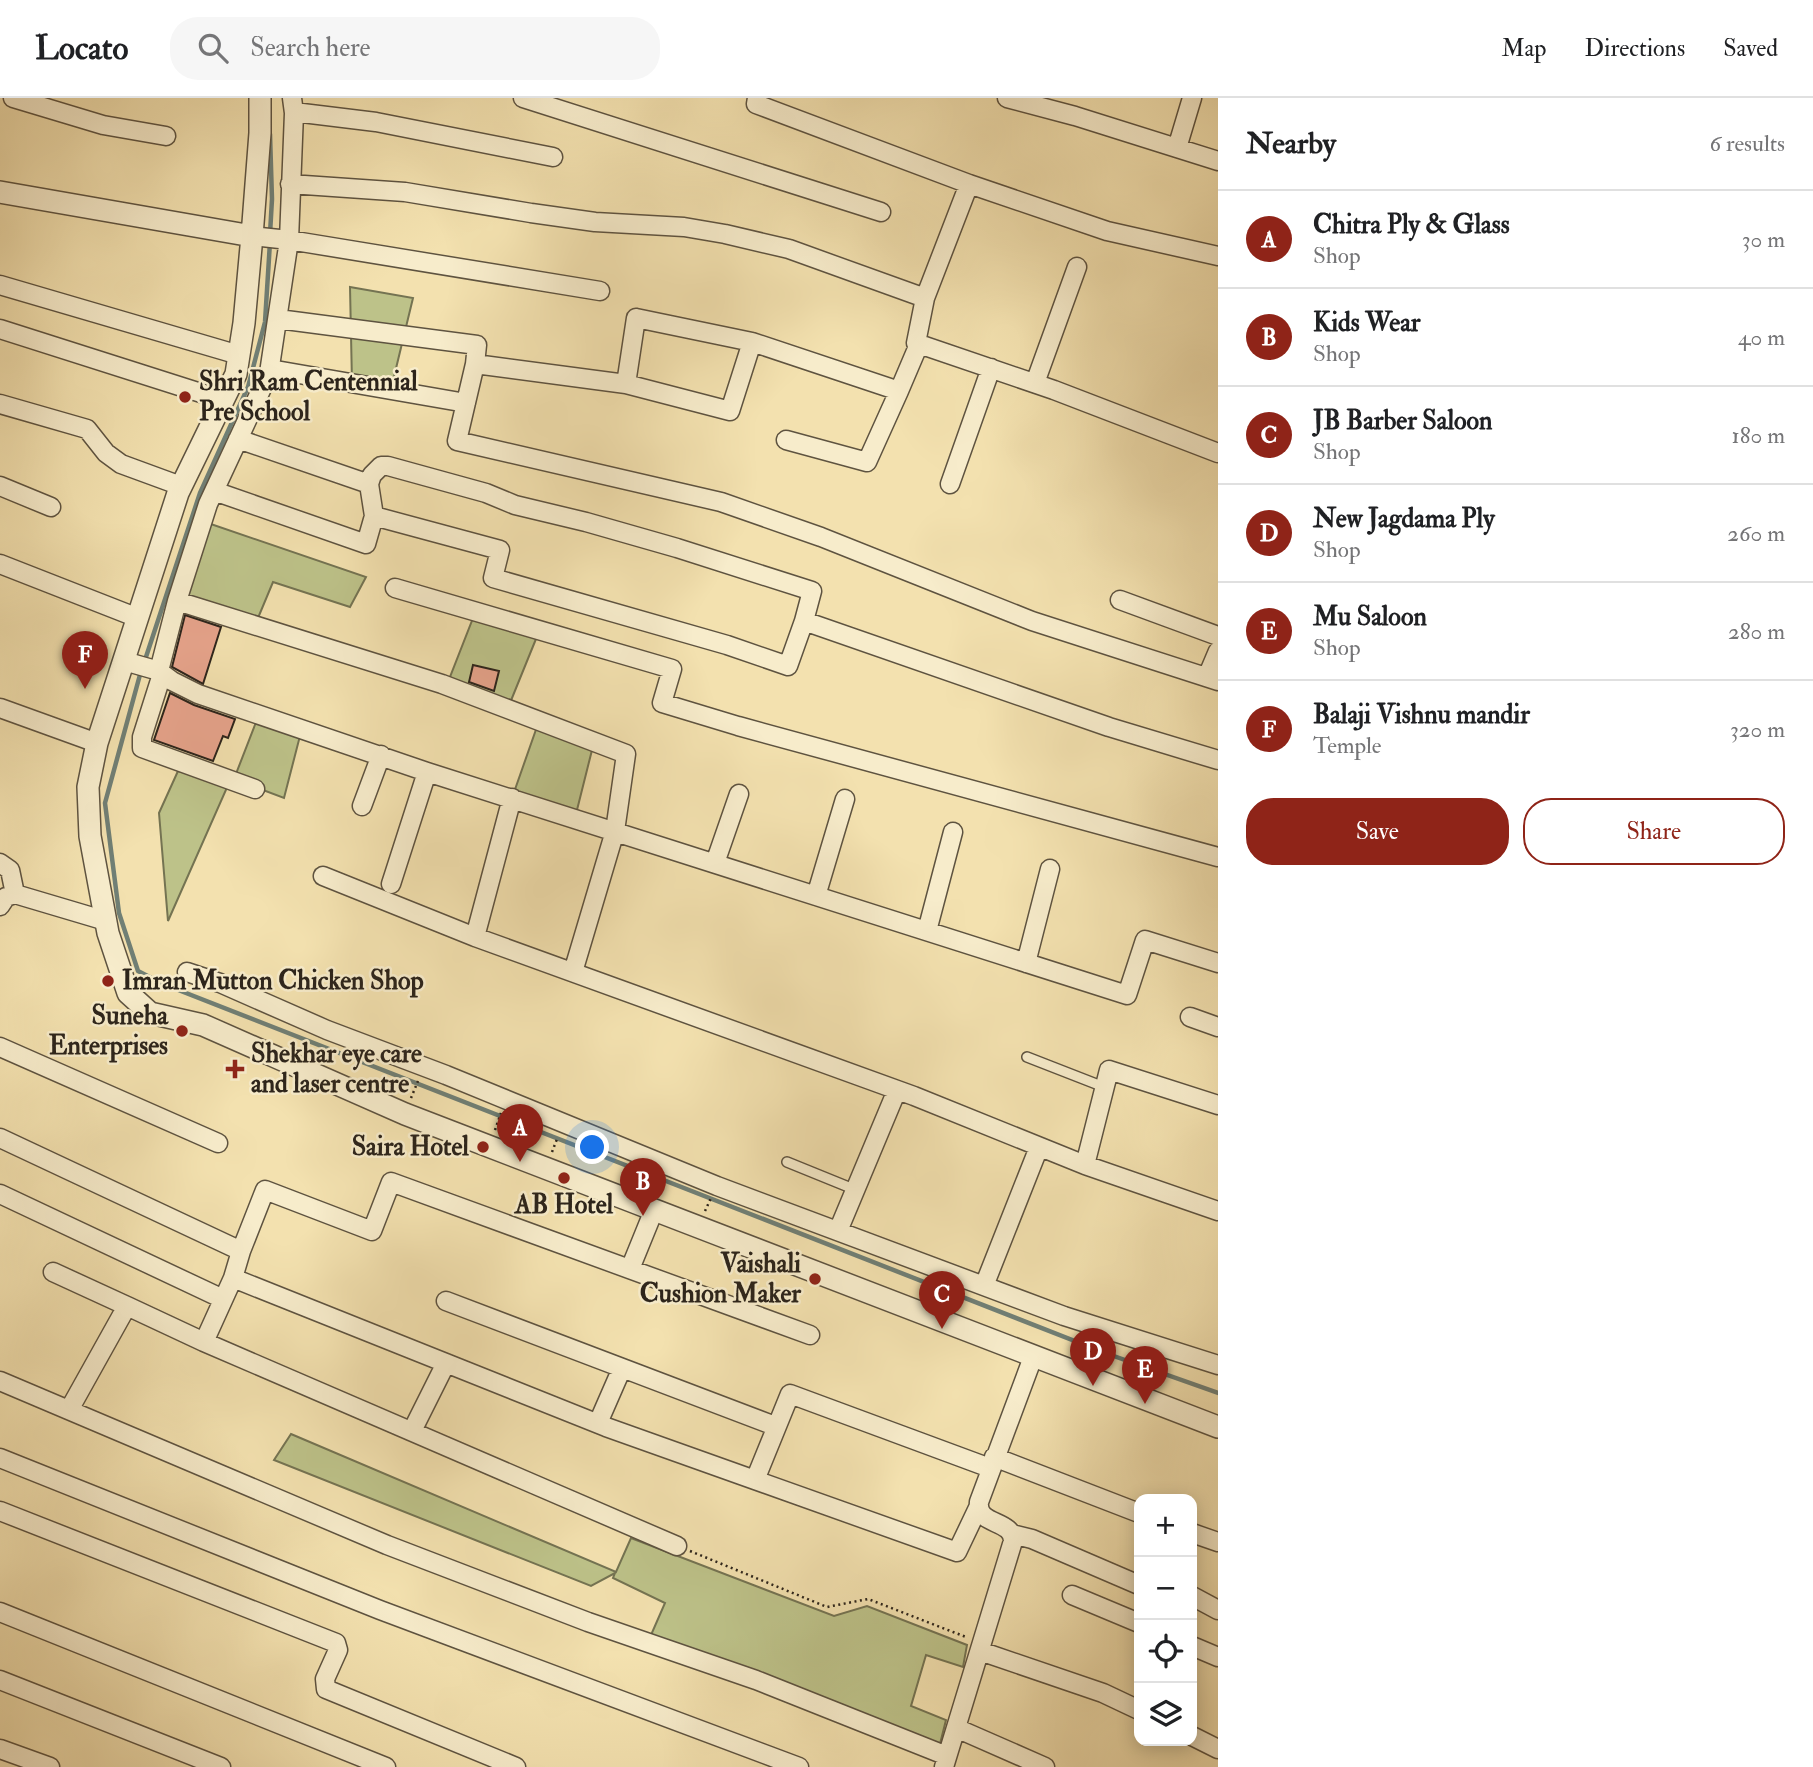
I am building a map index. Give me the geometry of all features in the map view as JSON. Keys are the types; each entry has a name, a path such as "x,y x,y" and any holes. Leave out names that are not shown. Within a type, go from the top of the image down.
{"street":[{"path":"13,98 103,125 166,136"},
{"path":"255,789 142,748 146,667 138,618 181,486 236,374 257,236 260,98"},
{"path":"523,98 881,212"},
{"path":"757,98 756,104 969,184 1107,231 1218,256"},
{"path":"1007,98 1075,116 1218,161"},
{"path":"1177,148 1192,98"},
{"path":"146,667 160,667 162,663 177,601 214,491 270,369 286,239 293,105 553,157"},
{"path":"289,184 405,192 531,214 596,222 684,227 724,234 789,249 925,298"},
{"path":"969,184 925,298 916,343 1035,383 1218,453"},
{"path":"0,192 600,291"},
{"path":"1035,383 1077,267"},
{"path":"0,285 239,355"},
{"path":"626,384 636,318 752,342 899,391"},
{"path":"278,319 477,345 475,365 457,441 721,502 821,537 1032,621 1213,679 1218,651"},
{"path":"0,329 223,400"},
{"path":"475,365 626,384 730,411 752,342"},
{"path":"786,440 867,462 919,344"},
{"path":"270,369 466,402"},
{"path":"950,484 990,369"},
{"path":"0,404 87,429 106,453 121,464 181,486"},
{"path":"238,439 369,484"},
{"path":"214,491 366,544 374,516 369,484 372,475 381,466 388,466 486,493 512,504 586,522 812,591 788,666 727,645 493,578 500,550 374,516"},
{"path":"0,486 51,507"},
{"path":"0,564 138,618"},
{"path":"395,588 672,669 662,703 1218,857"},
{"path":"1120,600 1218,636"},
{"path":"177,601 442,684 626,754 615,831 573,972"},
{"path":"804,621 1096,723 1218,760"},
{"path":"146,667 97,743 89,787 90,835 107,933 128,993 150,1013 203,1025 404,1114 1218,1427"},
{"path":"146,667 198,694 427,772 1126,995 1145,940 1218,963"},
{"path":"0,708 97,743"},
{"path":"362,806 381,755"},
{"path":"391,884 427,772"},
{"path":"715,863 739,794"},
{"path":"475,937 512,798"},
{"path":"816,896 845,799"},
{"path":"927,931 953,832"},
{"path":"0,863 10,870 15,894"},
{"path":"1026,963 1050,869"},
{"path":"323,876 475,937 897,1090 1085,1165 1218,1211"},
{"path":"0,906 6,897 15,894 106,921"},
{"path":"187,972 220,983 327,1030 446,1075 717,1186 1064,1316 1218,1365"},
{"path":"1190,1017 1218,1027"},
{"path":"0,1047 218,1143"},
{"path":"1085,1165 1109,1070 1218,1105"},
{"path":"838,1231 897,1090"},
{"path":"0,1138 241,1251"},
{"path":"984,1286 1039,1147"},
{"path":"204,1342 233,1278 265,1191 372,1231 391,1182 810,1335"},
{"path":"0,1194 223,1299"},
{"path":"630,1269 654,1210"},
{"path":"53,1272 204,1342 677,1546"},
{"path":"233,1278 598,1423 957,1552 978,1508 992,1463 1033,1357"},
{"path":"446,1301 775,1426"},
{"path":"69,1410 127,1306"},
{"path":"412,1431 446,1363"},
{"path":"598,1423 622,1368"},
{"path":"0,1381 387,1545 588,1622 756,1680 945,1762 1011,1548 1012,1534"},
{"path":"755,1480 790,1394 1134,1511"},
{"path":"0,1458 393,1615 799,1767"},
{"path":"978,1508 982,1515 1007,1528 1012,1534 1032,1539 1134,1583"},
{"path":"0,1511 332,1642 338,1645 338,1650 325,1679 327,1689 516,1767"},
{"path":"1197,1536 1218,1542"},
{"path":"1072,1595 1134,1621"},
{"path":"1197,1599 1218,1610"},
{"path":"0,1612 386,1767"},
{"path":"981,1647 1103,1693 1134,1708"},
{"path":"1197,1648 1218,1657"},
{"path":"0,1680 222,1767"},
{"path":"956,1728 1045,1767"},
{"path":"1197,1738 1218,1749"},
{"path":"0,1749 46,1766"}],"lane":[{"path":"1027,1057 1104,1087"},
{"path":"787,1162 856,1190"}],"path":[{"path":"411,1097 418,1081"},
{"path":"496,1126 501,1112"},
{"path":"552,1150 560,1133"},
{"path":"705,1212 712,1196"},
{"path":"677,1546 827,1607 868,1600 981,1647"}],"green space":[{"path":"350,287 413,298 391,389 352,383"},
{"path":"202,521 366,577 350,607 273,582 258,618 184,599"},
{"path":"475,613 538,634 510,703 468,692 450,677"},
{"path":"258,717 301,732 284,798 234,779"},
{"path":"539,721 594,742 575,818 512,798"},
{"path":"178,771 229,783 168,921 159,813"},
{"path":"291,1434 616,1572 631,1538 834,1616 867,1606 967,1645 963,1667 926,1655 911,1706 946,1720 940,1744 651,1635 665,1603 613,1578 615,1573 591,1586 274,1460"}],"building":[{"path":"185,615 221,627 203,684 172,667"},
{"path":"473,665 499,671 494,691 469,682"},
{"path":"170,693 194,705 235,719 228,738 223,736 213,761 154,740"}],"waterway":[{"path":"270,134 270,234"},
{"path":"144,663 200,493 248,387 265,322 270,242"},
{"path":"141,671 105,803 119,913 138,971 163,984 1108,1354 1218,1393"}],"place":[{"name":"Shri Ram Centennial Pre School","path":"185,397"},
{"name":"Balaji Vishnu mandir","path":"85,689"},
{"name":"Imran Mutton Chicken Shop","path":"108,981"},
{"name":"Suneha Enterprises","path":"182,1031"},
{"name":"Shekhar eye care and laser centre","path":"235,1069"},
{"name":"Saira Hotel","path":"483,1147"},
{"name":"Chitra Ply & Glass","path":"520,1162"},
{"name":"AB Hotel","path":"564,1178"},
{"name":"Kids Wear","path":"643,1216"},
{"name":"Vaishali Cushion Maker","path":"815,1279"},
{"name":"JB Barber Saloon","path":"942,1329"},
{"name":"New Jagdama Ply","path":"1093,1386"},
{"name":"Mu Saloon","path":"1145,1404"}]}
